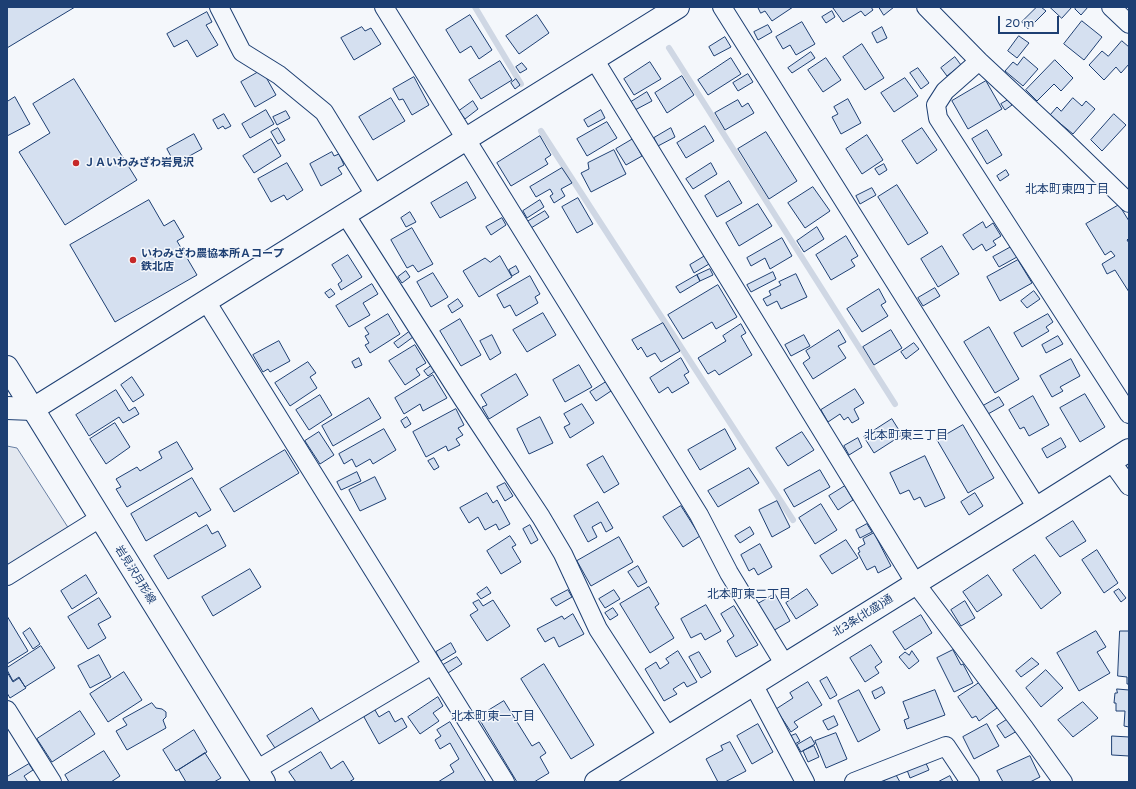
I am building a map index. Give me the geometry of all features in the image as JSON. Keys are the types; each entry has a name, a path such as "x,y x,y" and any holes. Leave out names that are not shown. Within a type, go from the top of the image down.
{"street":[{"path":"219,7 242,52 279,75 324,112 375,195"},
{"path":"384,7 699,515 729,573 785,665"},
{"path":"7,408 33,409 678,7"},
{"path":"722,7 1037,508"},
{"path":"926,7 979,60 1129,203"},
{"path":"1111,7 1129,24"},
{"path":"594,59 916,584 1063,782"},
{"path":"979,60 945,91 936,105 938,118 1129,414"},
{"path":"345,214 463,399 541,517 563,554 598,630 668,737"},
{"path":"206,301 505,782"},
{"name":"岩見沢月形線","path":"7,367 260,776"},
{"path":"1120,455 1129,486"},
{"name":"北3条(北盛)通","path":"596,782 916,584 1120,455"},
{"path":"7,576 100,518"},
{"path":"260,776 432,665"},
{"path":"753,684 805,782"},
{"path":"7,710 52,782"},
{"path":"854,782 946,746 970,782"}],"shaded area":[{"path":"7,446 17,448 69,529 7,567"}],"building":[{"path":"7,7 75,7 7,48"},
{"path":"758,7 793,7 772,21 765,11 761,13"},
{"path":"871,7 873,10 865,16 861,11 843,22 833,8"},
{"path":"879,7 894,7 884,15"},
{"path":"1037,7 1041,7 1046,11 1028,29 1022,22"},
{"path":"1050,7 1072,7 1062,18"},
{"path":"1077,7 1088,7 1081,15 1075,9"},
{"path":"832,11 835,17 826,23 822,17"},
{"path":"207,12 212,22 206,25 218,45 197,57 187,40 174,47 167,34"},
{"path":"470,15 492,50 479,59 471,46 460,53 446,30"},
{"path":"537,15 549,33 519,54 506,36"},
{"path":"1082,21 1102,37 1084,60 1064,44"},
{"path":"802,22 815,44 796,55 790,45 783,49 776,37"},
{"path":"768,25 772,32 758,40 754,32"},
{"path":"362,27 365,31 371,28 381,44 354,60 341,38"},
{"path":"882,27 887,38 877,43 872,33"},
{"path":"1019,36 1029,43 1017,58 1008,51"},
{"path":"725,37 731,47 714,56 709,47"},
{"path":"1122,41 1129,47 1129,64 1121,73 1116,67 1104,80 1089,65 1102,51 1108,56"},
{"path":"862,44 884,78 865,90 843,57"},
{"path":"811,52 815,58 792,73 788,68"},
{"path":"955,57 961,65 947,76 941,68"},
{"path":"1024,57 1038,69 1023,86 1005,71 1013,62 1017,65"},
{"path":"731,58 741,74 708,95 698,80"},
{"path":"826,58 841,80 823,92 808,70"},
{"path":"1055,60 1073,78 1061,91 1054,84 1037,101 1026,90"},
{"path":"500,61 512,80 481,99 469,80"},
{"path":"650,62 661,79 634,95 624,79"},
{"path":"522,63 527,69 520,73 516,67"},
{"path":"918,68 929,83 921,89 910,73"},
{"path":"262,70 276,95 255,107 241,82"},
{"path":"748,74 753,82 738,91 733,83"},
{"path":"682,76 694,95 667,113 655,93"},
{"path":"414,77 429,105 412,115 403,99 399,100 393,89"},
{"path":"905,78 918,96 894,112 881,93"},
{"name":"ＪＡいわみざわ岩見沢","path":"74,79 137,180 65,225 19,152 50,133 33,104"},
{"path":"516,79 520,85 515,89 511,83"},
{"path":"986,81 1002,109 968,129 952,101"},
{"path":"647,92 652,101 635,110 631,102"},
{"path":"15,97 30,124 7,136 7,102"},
{"path":"391,98 405,121 373,140 359,117"},
{"path":"1073,98 1082,106 1086,101 1095,109 1073,134 1050,115 1057,107 1061,111"},
{"path":"848,99 861,123 841,134 832,117 838,114 834,107"},
{"path":"738,100 742,107 748,103 754,113 725,130 715,113"},
{"path":"1008,100 1012,105 1005,110 1001,104"},
{"path":"473,101 478,109 465,119 459,111"},
{"path":"266,110 274,124 250,138 242,124"},
{"path":"601,110 605,118 588,127 584,120"},
{"path":"286,111 290,118 277,125 273,117"},
{"path":"224,114 231,126 225,129 223,126 218,129 213,120"},
{"path":"1114,114 1126,125 1102,151 1091,140"},
{"path":"607,122 617,138 587,156 577,139"},
{"path":"705,126 714,141 686,158 677,143"},
{"path":"278,128 285,140 278,144 271,132"},
{"path":"671,128 675,137 658,146 654,138"},
{"path":"922,128 937,150 917,164 902,141"},
{"path":"987,130 1002,155 987,164 972,139"},
{"path":"766,132 797,181 769,199 738,149"},
{"path":"194,134 202,149 175,164 167,149"},
{"path":"867,135 883,160 862,174 846,149"},
{"path":"540,136 551,155 545,159 548,164 511,186 497,163"},
{"path":"271,139 281,156 254,173 243,156"},
{"path":"633,139 642,156 626,165 616,149"},
{"path":"614,150 626,174 591,192 581,173 589,169 588,163"},
{"path":"332,152 334,156 339,154 344,165 338,168 342,174 321,186 310,164"},
{"path":"287,163 303,190 287,200 284,195 271,202 258,179"},
{"path":"711,163 717,174 693,189 686,179"},
{"path":"884,164 887,170 879,175 875,169"},
{"path":"562,168 572,183 561,189 565,196 554,203 550,196 553,194 550,189 536,197 530,187"},
{"path":"1006,170 1009,175 1000,181 997,176"},
{"path":"729,181 742,203 717,217 705,196"},
{"path":"467,182 476,198 440,218 431,203"},
{"path":"897,185 928,233 908,245 878,197"},
{"path":"813,187 830,211 805,228 788,203"},
{"path":"872,188 876,195 860,204 856,196"},
{"path":"578,198 593,224 577,233 562,207"},
{"name":"いわみざわ農協本所Ａコープ 鉄北店","path":"149,200 164,226 174,220 184,237 177,241 197,275 115,322 70,245"},
{"path":"540,200 544,207 527,218 523,211"},
{"path":"758,204 772,226 739,246 726,223"},
{"path":"1119,205 1129,221 1129,238 1127,240 1129,243 1129,292 1115,270 1107,274 1102,264 1115,256 1111,251 1105,255 1086,224"},
{"path":"545,211 549,217 531,228 527,222"},
{"path":"410,212 416,222 406,227 401,218"},
{"path":"502,218 506,225 491,235 486,227"},
{"path":"983,222 986,228 993,223 1001,236 993,241 996,245 986,251 982,244 973,250 963,235"},
{"path":"817,227 824,239 804,252 797,241"},
{"path":"412,228 433,264 418,272 413,265 407,268 391,240"},
{"path":"846,236 858,256 851,260 855,266 831,280 816,255"},
{"path":"782,238 792,256 770,269 765,258 751,266 747,258"},
{"path":"942,246 959,274 938,287 921,259"},
{"path":"1011,247 1017,257 999,267 993,257"},
{"path":"348,255 362,277 341,290 338,284 342,281 332,265"},
{"path":"500,256 512,277 479,297 463,271 485,258 490,262"},
{"path":"705,256 709,264 694,273 690,265"},
{"path":"1018,260 1032,283 1000,301 987,277"},
{"path":"516,266 519,272 512,276 509,270"},
{"path":"710,269 713,275 700,281 697,275"},
{"path":"406,271 410,277 402,283 398,277"},
{"path":"773,272 776,279 751,292 747,285"},
{"path":"433,273 448,297 431,307 417,282"},
{"path":"796,274 807,297 781,309 777,301 767,306 763,299 771,295 769,291 781,285 779,282"},
{"path":"697,275 700,281 680,293 676,287"},
{"path":"530,276 540,294 535,297 538,303 516,316 510,305 504,308 497,295"},
{"path":"372,284 378,294 363,303 370,315 349,327 336,306"},
{"path":"718,285 737,317 716,329 712,322 683,339 668,315"},
{"path":"935,288 940,296 923,306 918,298"},
{"path":"331,289 335,294 329,298 325,293"},
{"path":"879,289 886,302 881,305 888,316 862,332 847,309"},
{"path":"1034,291 1040,299 1027,308 1021,301"},
{"path":"458,299 463,306 452,313 448,306"},
{"path":"543,313 556,335 527,352 513,330"},
{"path":"388,314 400,334 370,353 365,345 369,343 365,336 369,334 365,328"},
{"path":"1048,314 1053,322 1046,327 1049,331 1022,347 1014,333"},
{"path":"460,319 481,355 461,366 440,331"},
{"path":"663,323 680,351 661,362 655,353 647,357 641,347 638,350 632,340"},
{"path":"741,324 746,333 741,336 752,355 719,375 715,370 708,374 698,358 726,341 723,336"},
{"path":"989,327 1019,379 995,393 964,342"},
{"path":"839,330 846,342 838,346 846,358 813,379 803,363 810,358 806,351"},
{"path":"891,330 902,348 874,365 863,347"},
{"path":"409,332 413,337 398,348 394,343"},
{"path":"492,335 501,353 490,360 480,341"},
{"path":"804,335 810,346 791,356 785,345"},
{"path":"1058,336 1063,344 1046,353 1042,345"},
{"path":"279,341 290,361 270,372 268,369 263,372 253,355"},
{"path":"914,343 919,349 906,359 901,352"},
{"path":"415,345 426,363 416,369 420,375 405,385 389,361"},
{"path":"359,358 362,365 355,368 352,362"},
{"path":"681,358 689,372 684,375 689,383 672,393 668,387 659,393 650,378"},
{"path":"1071,359 1080,376 1060,387 1063,391 1052,397 1040,376"},
{"path":"308,362 316,373 310,377 317,388 290,406 275,383"},
{"path":"579,365 592,387 565,402 553,380"},
{"path":"431,366 435,371 428,376 424,371"},
{"path":"516,374 528,395 489,419 482,407 487,405 481,395"},
{"path":"433,375 447,398 423,411 420,404 404,414 395,398"},
{"path":"132,377 144,395 133,402 121,385"},
{"path":"606,382 611,391 596,401 590,392"},
{"path":"855,389 864,403 854,409 859,419 852,423 848,417 844,420 840,414 828,422 821,410"},
{"path":"116,390 129,411 135,407 139,414 123,423 119,417 89,436 76,415"},
{"path":"1085,394 1105,427 1080,442 1060,408"},
{"path":"320,395 332,415 309,430 296,410"},
{"path":"1033,396 1049,425 1029,436 1024,427 1020,429 1009,410"},
{"path":"999,397 1004,405 988,414 983,406"},
{"path":"369,398 381,418 333,446 322,426"},
{"path":"582,404 594,423 570,438 564,427 570,424 564,414"},
{"path":"456,409 464,425 458,428 463,435 456,439 460,445 448,451 446,446 426,457 413,432"},
{"path":"407,417 411,424 405,428 401,421"},
{"path":"540,417 553,443 529,454 517,429"},
{"path":"892,419 902,435 874,453 864,437"},
{"path":"115,423 130,447 106,464 90,439"},
{"path":"963,425 994,478 968,493 937,440"},
{"path":"384,429 396,450 373,464 370,459 356,467 352,459 344,464 339,454"},
{"path":"725,429 736,449 700,470 688,450"},
{"path":"319,432 334,455 320,464 305,441"},
{"path":"802,432 814,450 788,466 776,448"},
{"path":"858,438 862,447 849,455 844,446"},
{"path":"1061,438 1066,447 1047,458 1042,449"},
{"path":"177,442 193,469 127,507 116,489 121,487 116,479 137,467 140,471 162,458 159,452"},
{"path":"285,450 299,473 234,512 220,489"},
{"path":"603,456 619,484 604,493 587,465"},
{"path":"925,456 945,498 925,507 920,497 914,500 909,490 900,494 890,473"},
{"path":"434,458 439,467 434,470 428,461"},
{"path":"749,468 759,483 718,507 708,491"},
{"path":"820,470 830,487 794,507 784,490"},
{"path":"357,472 361,481 341,490 337,482"},
{"path":"375,477 386,499 360,511 349,490"},
{"path":"192,478 211,510 199,517 196,512 146,541 131,514"},
{"path":"505,483 513,496 505,501 497,487"},
{"path":"845,486 853,500 838,510 829,496"},
{"path":"487,493 493,503 497,500 510,524 499,530 496,524 485,530 478,517 469,523 460,508"},
{"path":"975,493 983,506 969,515 961,502"},
{"path":"777,501 790,527 772,537 759,510"},
{"path":"598,502 613,528 606,532 601,522 592,527 597,537 588,542 574,516"},
{"path":"821,504 837,530 815,544 799,518"},
{"path":"681,506 700,536 683,547 663,517"},
{"path":"1073,521 1086,541 1060,557 1046,538"},
{"path":"867,524 872,532 860,538 856,530"},
{"path":"207,525 212,534 218,531 226,546 168,579 154,556"},
{"path":"530,525 538,540 531,544 523,529"},
{"path":"750,527 754,534 740,543 735,536"},
{"path":"874,533 891,566 878,573 875,566 867,570 858,553 860,552 858,548 865,544 863,539"},
{"path":"510,536 516,545 512,547 521,562 501,574 487,551"},
{"path":"619,537 633,562 591,586 577,561"},
{"path":"846,540 858,558 832,574 820,556"},
{"path":"760,544 772,567 758,575 754,568 749,571 741,555"},
{"path":"1097,550 1118,583 1104,593 1082,560"},
{"path":"1035,555 1061,593 1041,609 1013,570"},
{"path":"638,566 647,582 638,587 628,572"},
{"path":"250,569 261,587 213,616 202,597"},
{"path":"86,575 97,593 72,609 61,591"},
{"path":"988,575 1002,595 977,612 963,592"},
{"path":"487,587 491,593 481,599 477,594"},
{"path":"649,587 659,604 655,607 674,638 650,653 620,604"},
{"path":"807,589 818,605 796,619 786,603"},
{"path":"1119,589 1126,598 1121,602 1114,592"},
{"path":"568,590 572,597 556,606 551,599"},
{"path":"614,590 620,599 605,608 599,599"},
{"path":"775,594 790,621 771,632 756,605"},
{"path":"99,598 111,617 98,624 106,638 88,649 68,617"},
{"path":"479,600 483,606 493,600 510,626 487,641 470,615 478,610 473,603"},
{"path":"965,601 975,618 961,626 951,610"},
{"path":"706,605 721,631 705,640 701,633 691,638 681,619"},
{"path":"734,606 758,645 736,657 727,641 734,636 721,614"},
{"path":"613,608 618,615 610,620 605,613"},
{"path":"573,614 584,634 559,647 554,637 545,642 537,629 562,616 564,619"},
{"path":"921,615 932,633 905,650 893,632"},
{"path":"7,616 28,651 7,664"},
{"path":"30,628 40,644 33,649 23,633"},
{"path":"1096,631 1106,647 1097,652 1110,673 1079,691 1057,653"},
{"path":"1120,631 1129,631 1129,684 1127,684 1127,677 1118,676"},
{"path":"451,643 456,652 441,661 436,652"},
{"path":"871,645 882,662 875,667 879,673 865,682 850,658"},
{"path":"41,646 55,668 25,687 19,677 13,681 7,668"},
{"path":"953,650 961,665 963,664 973,683 954,692 937,658"},
{"path":"678,651 697,682 687,687 684,682 673,689 677,694 664,701 645,669 656,662 660,669 669,663 666,659"},
{"path":"912,651 919,661 909,669 899,657 905,652 909,655"},
{"path":"699,652 711,672 701,678 689,657"},
{"path":"99,655 111,677 90,688 78,666"},
{"path":"457,657 462,664 448,673 443,665"},
{"path":"1032,658 1039,664 1021,677 1016,671"},
{"path":"544,664 594,745 571,759 521,679"},
{"path":"1046,670 1063,688 1041,707 1026,688"},
{"path":"7,672 13,682 19,678 26,688 10,698 7,693"},
{"path":"124,672 142,700 108,722 90,694"},
{"path":"827,677 837,695 830,699 820,681"},
{"path":"808,682 822,705 794,722 798,727 791,732 776,709 793,698 790,693"},
{"path":"979,683 997,708 979,721 976,716 972,718 958,697"},
{"path":"882,687 885,693 875,699 872,692"},
{"path":"1117,689 1129,690 1129,727 1124,726 1125,711 1116,711 1116,703 1114,703"},
{"path":"859,690 880,730 858,742 838,701"},
{"path":"935,690 945,715 907,729 904,720 909,718 903,702"},
{"path":"438,697 443,706 433,713 439,721 420,734 408,717"},
{"path":"504,701 532,746 539,742 546,753 540,757 549,773 534,782 517,782 478,717"},
{"path":"1083,702 1098,718 1073,737 1058,720"},
{"path":"152,703 156,708 162,709 166,712 166,717 163,720 166,728 127,750 116,731 127,725 123,719"},
{"path":"312,708 321,723 277,751 267,736"},
{"path":"375,710 379,717 389,711 395,722 402,718 407,727 379,744 364,717"},
{"path":"80,711 95,734 52,762 37,739"},
{"path":"834,716 838,725 828,730 823,721"},
{"path":"1008,719 1017,731 1005,738 997,726"},
{"path":"450,722 486,782 438,782 454,772 450,765 459,759 450,743 440,749 435,740 441,736 437,730"},
{"path":"758,724 773,752 752,764 737,736"},
{"path":"987,724 999,746 974,759 963,737"},
{"path":"194,730 207,752 176,771 163,750"},
{"path":"836,733 847,759 826,768 815,741"},
{"path":"796,734 800,741 795,744 791,736"},
{"path":"1112,736 1129,737 1129,756 1112,755"},
{"path":"811,737 815,744 801,752 797,745"},
{"path":"730,742 746,771 725,782 718,782 706,759 723,750 721,746"},
{"path":"814,746 819,757 808,762 803,751"},
{"path":"104,751 120,776 111,782 69,782 65,775"},
{"path":"321,752 331,769 343,761 354,779 349,782 296,782 289,772"},
{"path":"205,753 221,778 214,782 186,782 179,770"},
{"path":"1030,756 1040,777 1030,782 1003,782 997,771"},
{"path":"925,761 929,770 910,778 907,770"},
{"path":"29,764 33,770 24,776 28,782 7,782 7,777"},
{"path":"896,775 900,782 881,782"},
{"path":"950,776 953,782 938,782"}],"waterway":[{"path":"475,7 521,84"},
{"path":"669,48 895,404"},
{"path":"541,131 793,520"}],"place":[{"name":"ＪＡいわみざわ岩見沢","path":"76,163"},
{"name":"いわみざわ農協本所Ａコープ 鉄北店","path":"133,260"}],"district":[{"name":"北本町東四丁目","path":"1067,190"},
{"name":"北本町東三丁目","path":"906,436"},
{"name":"北本町東二丁目","path":"749,595"},
{"name":"北本町東一丁目","path":"493,717"}]}
